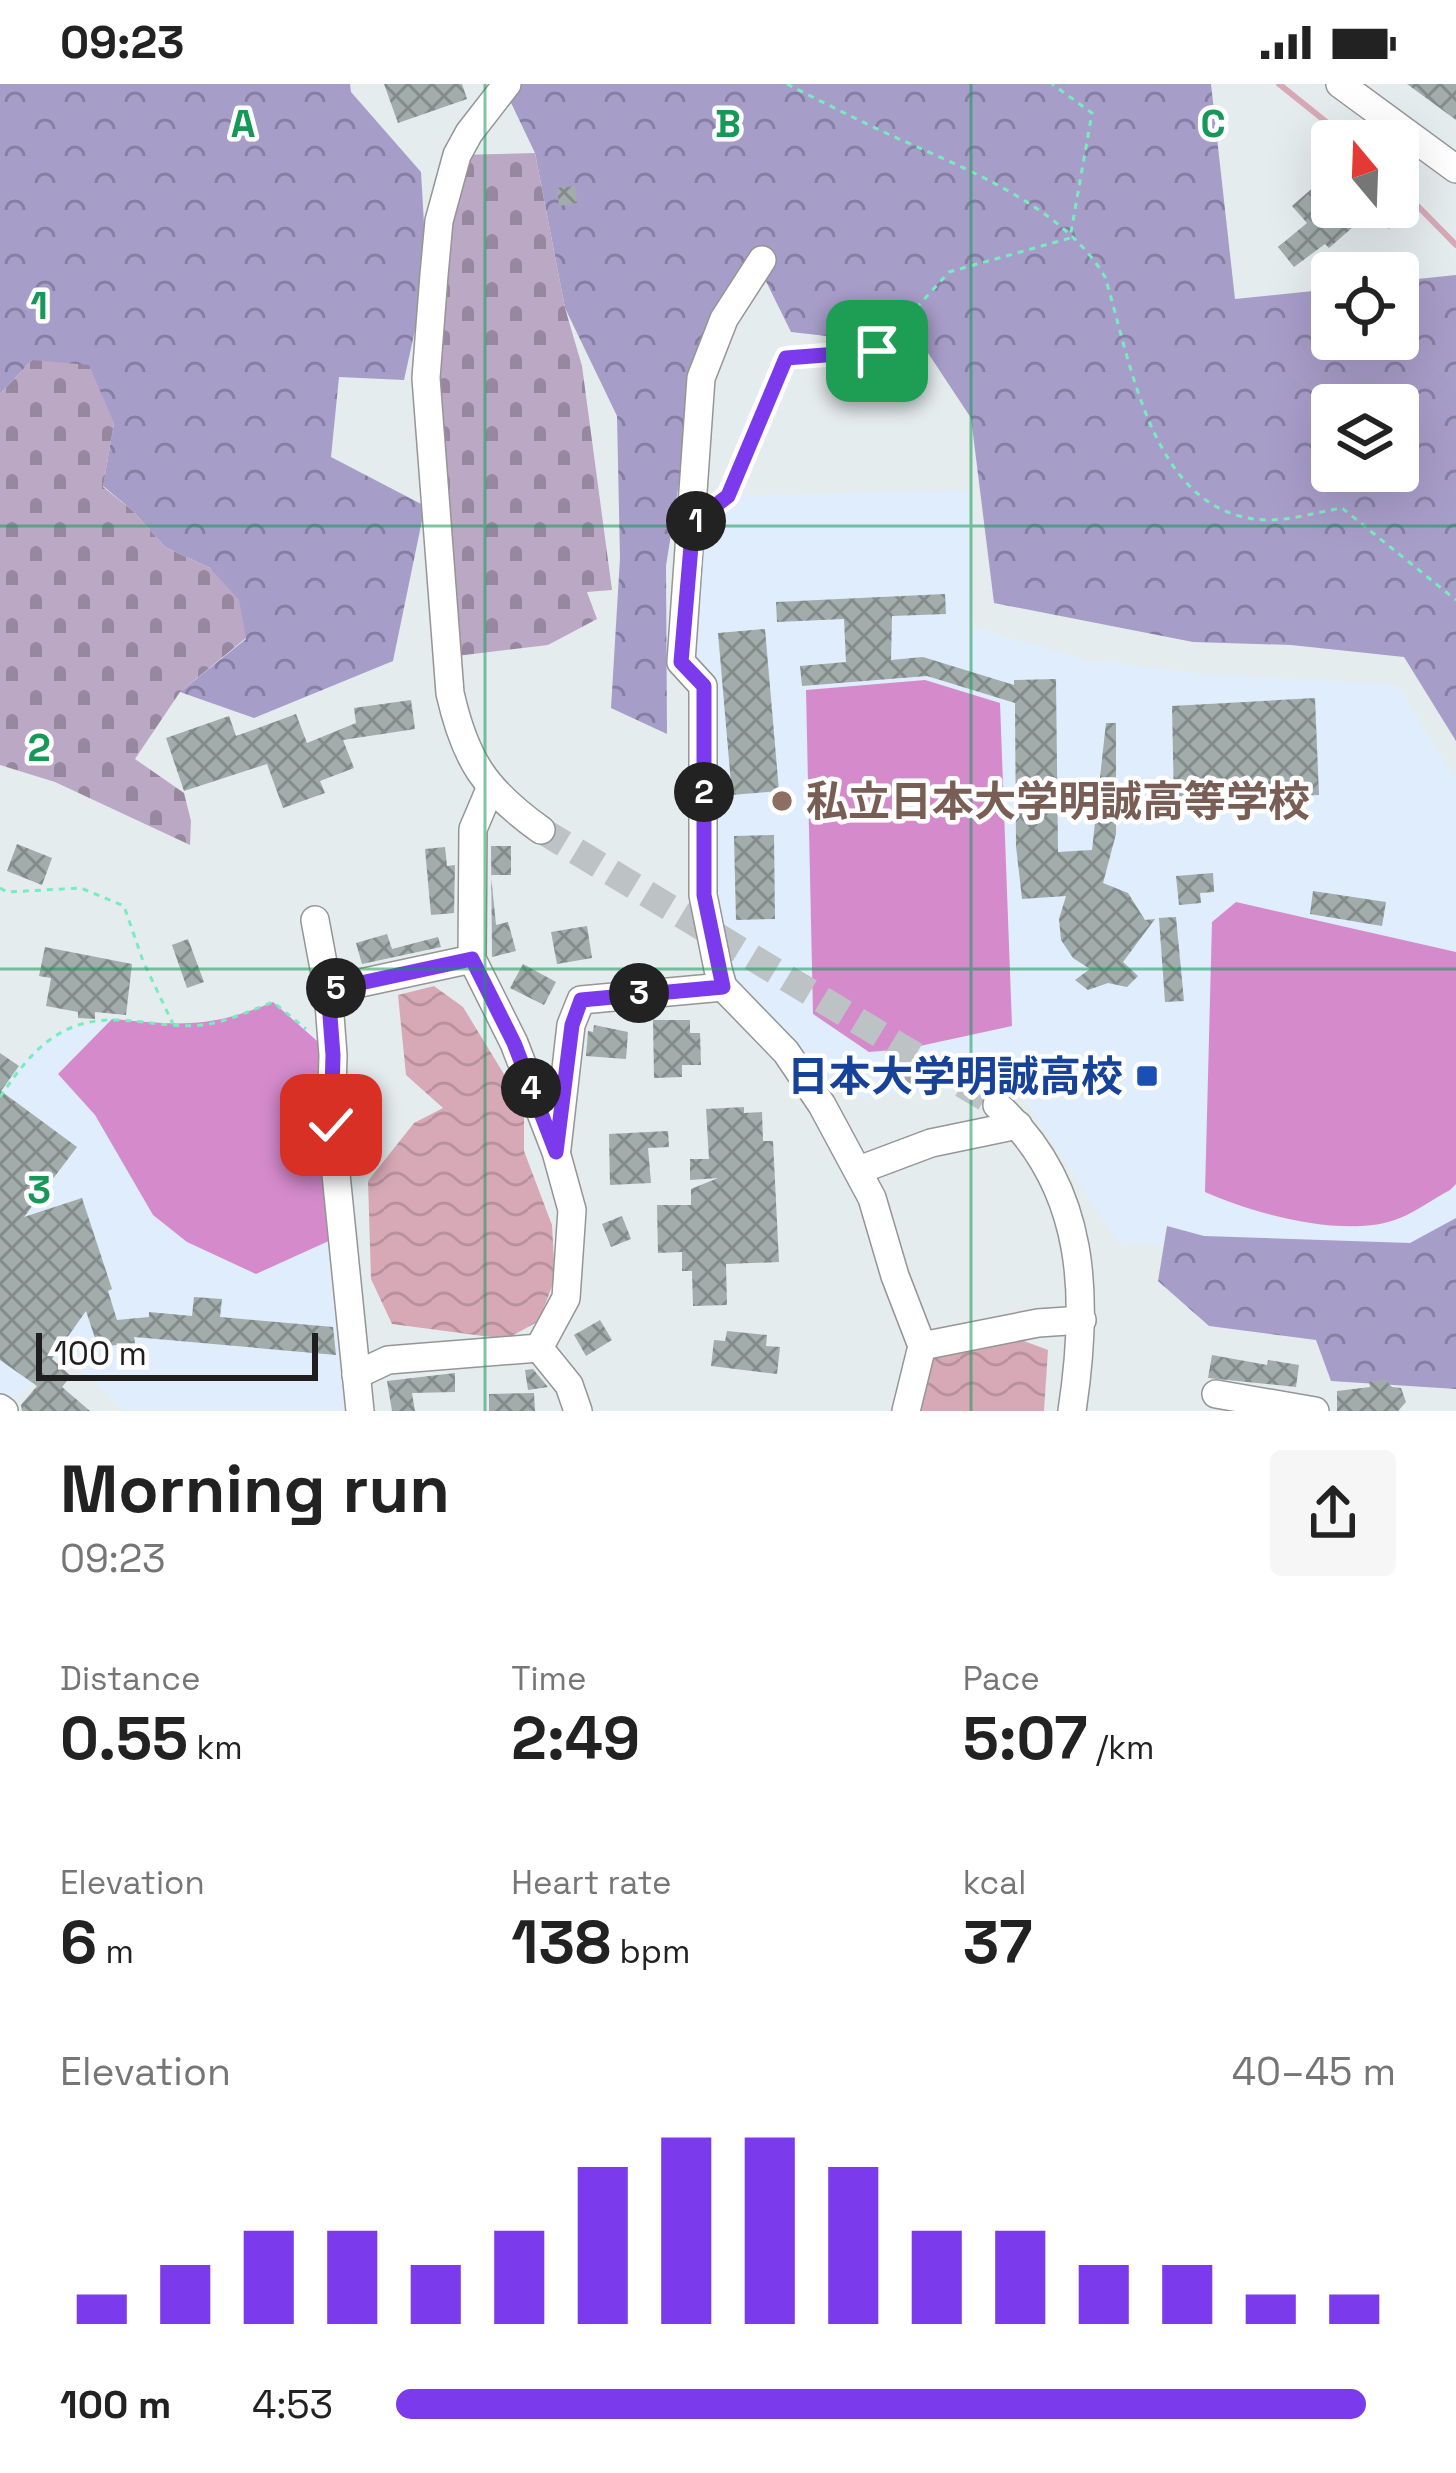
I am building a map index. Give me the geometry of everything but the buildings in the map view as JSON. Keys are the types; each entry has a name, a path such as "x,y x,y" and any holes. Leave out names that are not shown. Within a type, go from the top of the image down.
{"street":[{"path":"507,84 469,133 447,185 426,378 450,693 463,741 490,789 541,830"},
{"path":"1340,84 1456,169"},
{"path":"762,260 724,319 701,378 681,662 704,686 704,895 723,987 786,1052 872,1198 922,1346 906,1411"},
{"path":"490,789 473,829 472,959 514,1043 556,1152 572,1210 566,1298 539,1348"},
{"path":"315,920 328,990 333,1050 331,1125 360,1411"},
{"path":"328,990 472,959"},
{"path":"556,1152 572,1025 581,1000 723,987"},
{"path":"997,1105 1018,1125 1043,1162 1069,1218 1079,1264 1082,1320 1072,1411"},
{"path":"859,1170 932,1143 1018,1125"},
{"path":"922,1346 1082,1320"},
{"path":"356,1375 388,1360 539,1348"},
{"path":"539,1348 569,1385 578,1411"},
{"path":"1216,1394 1315,1411"}],"path":[{"path":"787,84 938,154 1025,201 1092,254 1105,277 1155,437 1180,477 1200,497 1236,515 1270,520 1342,508 1456,600"},
{"path":"1052,84 1092,113 1070,238"},
{"path":"693,523 728,496 786,358 877,351 949,272 1070,238"},
{"path":"0,888 8,892 81,888 124,907 143,961 174,1024"},
{"path":"0,1097 23,1060 57,1032 112,1019 174,1024 230,1020 273,1002 333,1050"}],"shaded area":[{"path":"969,490 973,627 1083,659 1201,674 1397,685 1456,779 1456,1237 1387,1267 1117,1241 1025,1100 1009,1085 857,1098 786,1052 718,969 703,686 681,662 693,523 728,496"},
{"path":"925,680 1000,703 1012,1026 906,1049 869,1052 813,1014 806,690"},
{"path":"1236,902 1456,952 1456,1184 1450,1190 1400,1218 1354,1226 1301,1222 1205,1192 1212,922"},
{"path":"273,1002 333,1050 360,1411 125,1411 62,1353 8,1406 0,1399 0,1097 23,1061 57,1032 115,1020 199,1025 230,1020"},
{"path":"273,1002 333,1055 342,1235 256,1274 187,1242 153,1215 95,1115 58,1074 112,1019 193,1023"}],"green space":[{"path":"0,84 350,84 351,92 421,172 427,276 404,380 339,377 331,457 425,506 393,661 254,718 180,692 246,639 210,568 165,547 103,486 114,423 32,360 0,394"},
{"path":"502,84 1211,84 1235,299 1311,291 1311,360 1419,360 1419,279 1456,275 1456,741 1404,657 1291,645 1193,642 994,603 971,418 924,347 791,332 751,251 698,362 666,566 667,734 611,708 620,558 617,416 565,308 535,153"},
{"path":"535,153 565,308 582,366 612,590 587,592 597,619 548,645 448,657 426,378 457,155"},
{"path":"32,360 89,365 114,423 103,487 132,510 165,547 210,568 239,600 246,638 180,692 135,759 184,793 191,821 190,845 55,782 0,765 0,394"},
{"path":"1456,1218 1456,1389 1331,1381 1316,1340 1209,1326 1158,1281 1167,1226 1204,1236 1410,1243"}],"water":[{"path":"434,986 463,1007 524,1107 524,1151 552,1225 555,1278 539,1321 506,1339 392,1324 371,1279 368,1181 414,1123 443,1108 406,1075 398,995"},
{"path":"1011,1336 1048,1350 1044,1411 903,1411 929,1356"}],"waterway":[{"path":"1279,84 1324,120"},
{"path":"1419,207 1456,245"}],"tunnel":[{"path":"541,830 997,1105"}],"place":[{"name":"私立日本大学明誠高等学校","path":"782,801"},
{"name":"日本大学明誠高校","path":"1147,1076"}],"route":[{"path":"331,1125 328,990 472,959 514,1043 556,1152 572,1025 581,1000 723,987 704,895 704,686 681,662 693,523 728,496 786,358 877,351"}]}
